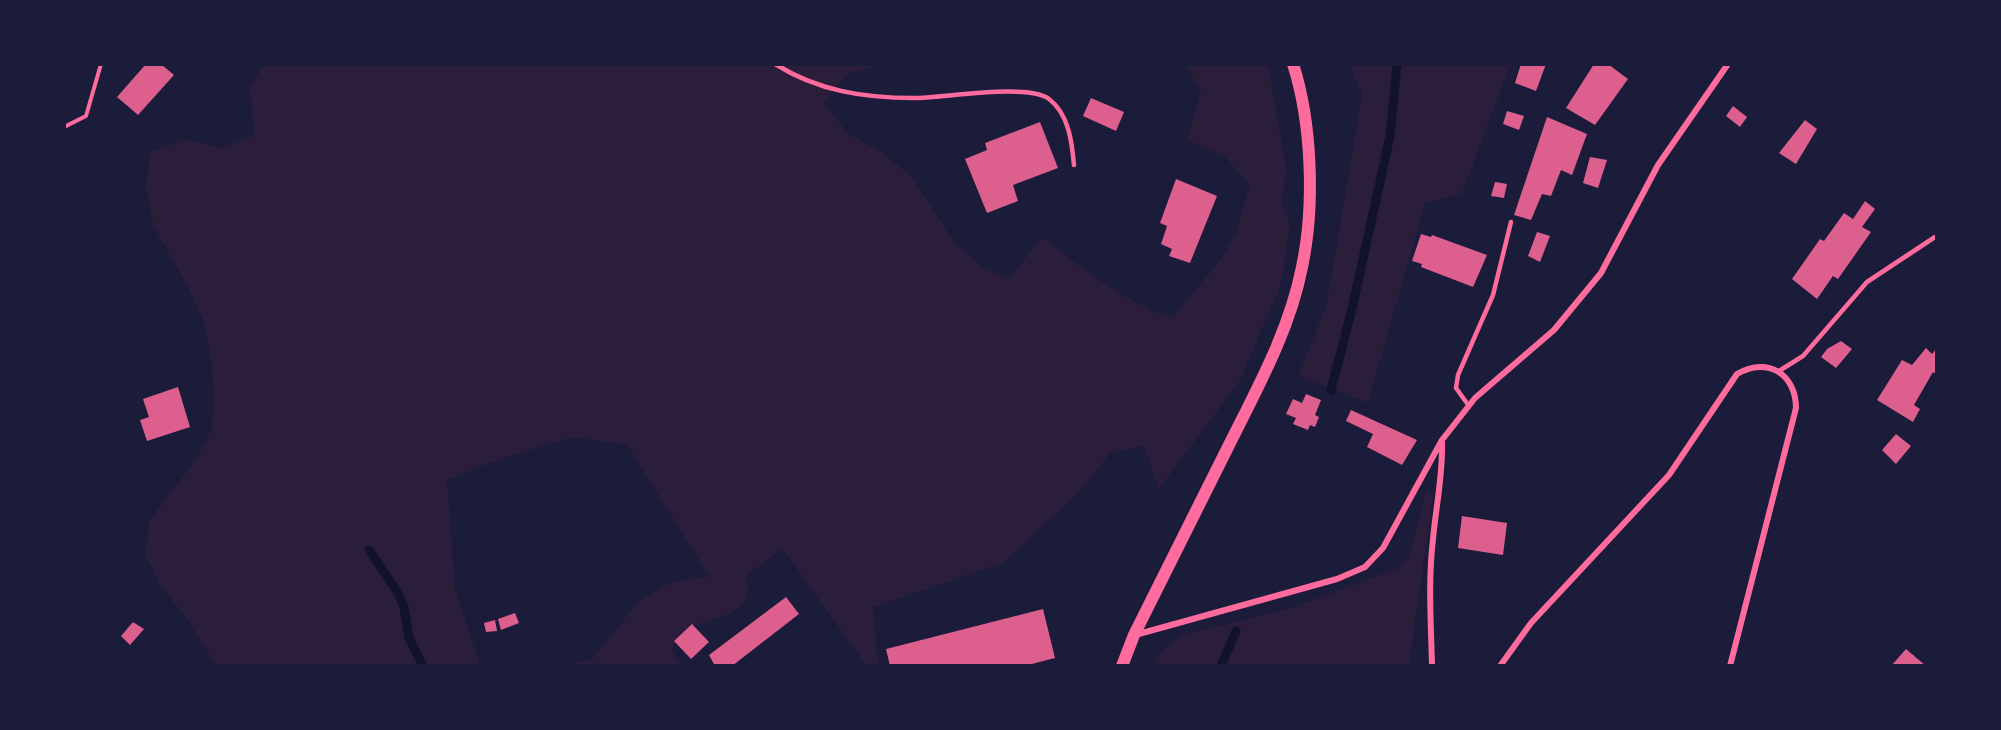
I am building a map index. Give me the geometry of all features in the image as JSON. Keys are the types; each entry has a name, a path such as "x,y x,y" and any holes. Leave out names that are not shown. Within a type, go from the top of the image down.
{"main road":[{"path":"1122,666 1134,635 1282,334 1302,267 1308,212 1309,157 1302,91 1293,64"}],"street":[{"path":"1134,635 1337,579 1365,567 1383,548 1442,440 1469,406 1554,330 1601,273 1658,165 1728,64"},
{"path":"1500,666 1531,623 1669,475 1737,374 1758,366 1779,371 1793,387 1796,408 1730,666"},
{"path":"1432,666 1430,595 1432,541 1443,470 1442,440"}],"lane":[{"path":"775,64 795,77 848,95 914,98 1030,92 1049,99 1063,114 1072,144 1074,165"},
{"path":"1469,406 1456,388 1458,375 1493,295 1511,222"},
{"path":"1779,371 1803,356 1867,282 1935,237"}],"path":[{"path":"64,127 86,117 101,64"}],"shaded area":[{"path":"1268,64 1286,169 1282,205 1290,223 1282,281 1240,381 1159,489 1144,446 1110,453 1079,492 1003,563 873,607 878,665 866,665 782,548 746,576 748,591 745,602 737,610 688,629 678,637 672,650 681,665 567,665 592,659 640,600 672,582 709,576 627,445 573,437 503,458 447,480 455,589 480,665 216,666 186,617 162,588 146,555 149,521 194,462 212,429 214,394 211,357 203,320 188,287 153,225 146,187 150,152 185,139 222,148 254,135 250,86 264,65 883,65 848,74 823,103 848,133 883,153 912,177 955,243 983,268 1009,279 1042,237 1120,293 1172,318 1221,259 1236,233 1250,185 1225,157 1187,140 1201,93 1186,65"},
{"path":"1350,65 1510,65 1462,194 1425,203 1368,403 1298,376 1326,307 1362,95"},
{"path":"1426,492 1430,492 1433,496 1409,665 1154,665 1160,652 1184,634 1288,609 1396,569 1408,559"}],"building":[{"path":"146,64 161,64 174,75 138,115 117,97"},
{"path":"1521,64 1546,64 1536,91 1515,83"},
{"path":"1594,64 1608,64 1628,79 1595,125 1566,108"},
{"path":"1091,98 1124,112 1116,131 1083,116"},
{"path":"1733,106 1747,117 1740,127 1726,116"},
{"path":"1507,111 1524,116 1519,130 1503,124"},
{"path":"1547,117 1587,134 1572,175 1561,170 1551,196 1542,194 1531,220 1514,215"},
{"path":"1805,120 1817,129 1796,164 1779,153"},
{"path":"1040,122 1058,168 1013,185 1018,201 987,213 965,159 987,150 985,143"},
{"path":"1590,157 1607,160 1598,188 1583,183"},
{"path":"1176,179 1217,196 1190,263 1169,256 1172,249 1161,244 1167,226 1160,223"},
{"path":"1495,182 1507,184 1504,198 1491,196"},
{"path":"1865,201 1875,209 1862,227 1871,232 1838,279 1833,276 1817,299 1792,279 1820,239 1824,241 1844,213 1853,219"},
{"path":"1537,232 1550,236 1540,262 1528,256"},
{"path":"1421,234 1431,237 1432,235 1487,255 1473,287 1421,267 1422,264 1412,261"},
{"path":"1841,341 1852,349 1836,368 1821,357 1827,349"},
{"path":"1926,348 1932,354 1936,349 1936,374 1933,372 1914,405 1920,409 1913,422 1877,400 1902,360 1912,365"},
{"path":"178,387 190,427 147,441 140,420 149,417 143,399"},
{"path":"1306,394 1321,400 1315,415 1319,417 1315,427 1310,425 1308,430 1293,424 1296,418 1286,414 1293,399 1302,403"},
{"path":"1351,410 1417,440 1402,465 1367,447 1373,434 1346,421"},
{"path":"1896,434 1911,446 1896,464 1882,450"},
{"path":"1462,516 1507,523 1503,555 1458,548"},
{"path":"786,597 799,614 732,666 715,666 709,655"},
{"path":"1043,609 1055,658 1024,666 890,666 886,649"},
{"path":"515,613 519,623 501,630 498,619"},
{"path":"495,620 497,631 486,632 484,623"},
{"path":"133,622 144,629 130,645 121,636"},
{"path":"692,624 709,642 691,659 674,641"},
{"path":"1906,649 1926,666 1891,666"}],"waterway":[{"path":"1331,390 1352,309 1390,136 1397,64"},
{"path":"369,550 398,593 404,607 409,638 423,666"},
{"path":"1221,666 1236,631"}]}
